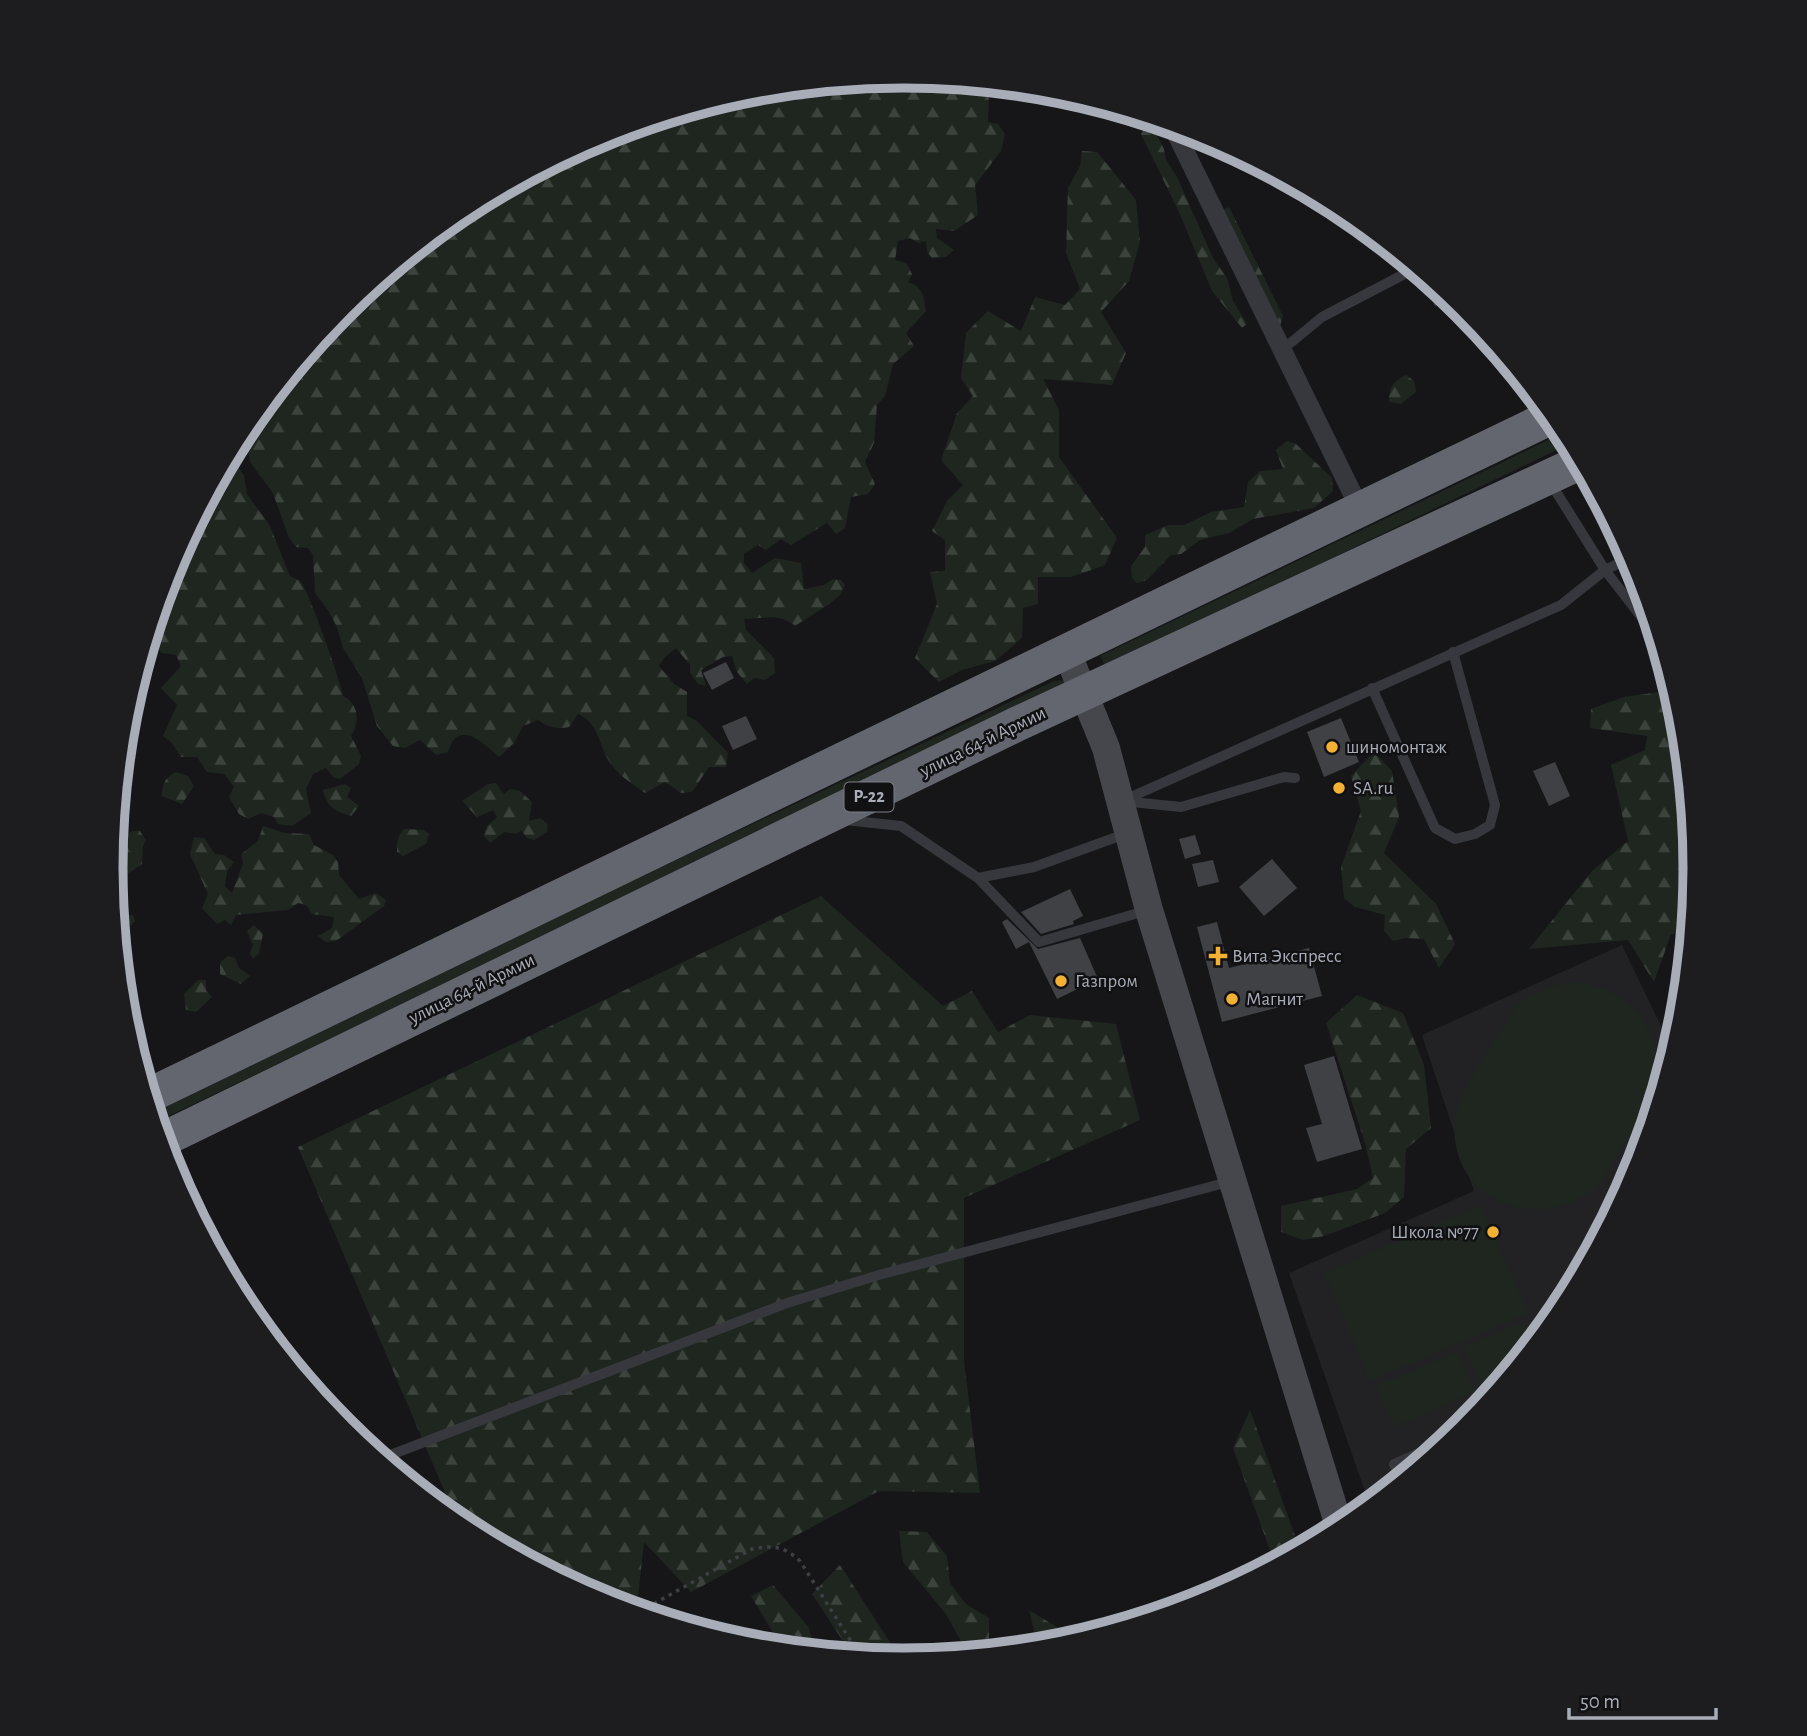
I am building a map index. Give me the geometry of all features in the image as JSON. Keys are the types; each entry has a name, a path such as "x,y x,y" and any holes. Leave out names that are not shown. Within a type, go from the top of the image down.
{"highway":[{"name":"Р-22","path":"156,1092 1543,421"},
{"name":"улица 64-й Армии","path":"170,1136 1017,724 1572,466"}],"main road":[{"path":"1066,650 1086,694 1122,801 1149,910 1336,1518"}],"street":[{"path":"1178,138 1360,509"}],"lane":[{"path":"1282,350 1322,317 1408,272"},
{"path":"1548,478 1605,570 1644,621"},
{"path":"1122,801 1561,606 1605,570 1622,562"},
{"path":"1372,688 1435,828 1455,839 1475,834 1490,825 1494,805 1453,652"},
{"path":"1122,801 1181,807 1284,777 1296,778"},
{"path":"827,818 901,826 978,878 1039,942 1149,910"},
{"path":"978,878 1034,867 1129,832"},
{"path":"389,1455 787,1303 879,1275 1232,1181"},
{"path":"1397,1472 1394,1464 1421,1452"}],"path":[{"path":"650,1606 752,1549 773,1545 789,1551 800,1561 855,1647"}],"shaded area":[{"name":"Школа №77","path":"1622,945 1665,1035 1643,1119 1625,1167 1604,1213 1552,1302 1523,1343 1455,1420 1418,1455 1366,1496 1289,1273 1474,1191 1422,1035"}],"green space":[{"path":"852,89 955,89 989,92 988,122 998,124 1005,134 1001,151 975,185 978,215 954,231 936,229 937,238 954,250 946,257 932,258 927,252 926,241 918,243 910,238 898,241 895,260 906,263 912,274 908,282 920,290 926,311 906,333 914,346 893,364 885,396 877,405 874,443 865,462 875,484 868,494 851,497 845,528 836,534 827,523 791,545 781,539 766,550 758,545 744,554 744,563 752,573 775,558 801,563 804,589 824,585 833,579 841,580 845,585 841,594 795,626 783,619 771,617 744,619 746,630 774,658 775,673 765,680 754,678 747,684 737,672 732,656 723,657 701,670 706,686 698,684 690,673 690,665 676,648 659,666 674,684 687,692 687,716 697,721 728,753 726,767 709,767 692,792 681,793 665,782 645,793 615,769 607,758 595,729 578,714 569,727 553,727 538,720 523,726 514,743 499,757 479,740 465,735 458,736 452,742 448,752 436,755 420,740 405,748 393,746 377,726 362,678 343,648 337,627 328,610 315,593 313,555 308,548 296,547 289,538 273,493 250,462 248,446 255,434 284,393 352,316 428,249 513,192 558,168 653,129 751,102"},
{"path":"1146,126 1154,129 1213,258 1227,278 1233,301 1247,324 1242,328 1212,291 1179,212 1141,134"},
{"path":"1082,151 1097,152 1136,200 1140,242 1129,281 1101,312 1126,353 1112,385 1043,379 1059,410 1059,457 1117,538 1105,565 1071,577 1038,577 1038,604 1023,608 1022,638 995,661 962,670 939,682 915,658 937,604 930,572 945,571 945,540 932,531 947,501 963,485 941,460 957,413 973,396 961,378 966,333 988,311 1021,331 1035,297 1065,305 1080,289 1066,253 1068,188 1080,166"},
{"path":"1229,207 1283,316 1280,326 1223,210"},
{"path":"1406,375 1414,381 1416,392 1401,404 1389,402 1393,385"},
{"path":"1554,437 1561,448 1106,667 1100,656"},
{"path":"1287,441 1296,444 1332,478 1333,491 1314,508 1253,519 1229,533 1200,540 1181,554 1171,555 1147,580 1137,583 1132,578 1131,566 1145,547 1145,535 1168,525 1184,525 1211,512 1244,507 1248,482 1260,471 1283,469 1276,450"},
{"path":"236,465 244,475 247,494 270,526 290,576 300,581 310,600 343,696 355,708 357,719 351,736 361,756 359,764 340,779 333,777 326,768 313,774 306,789 311,813 292,826 278,824 274,817 261,813 248,819 239,814 229,797 234,787 224,774 207,772 197,757 181,757 172,743 163,736 177,705 161,688 181,666 176,655 161,653 156,644 182,569 203,523"},
{"path":"1064,680 1068,684 1062,690 164,1118 160,1105 1054,681"},
{"path":"1663,692 1677,766 1684,868 1681,933 1671,934 1654,982 1628,940 1529,949 1592,871 1628,841 1611,765 1645,750 1647,736 1590,728 1591,709 1624,697"},
{"path":"1374,752 1392,771 1399,817 1384,853 1436,904 1455,944 1439,968 1424,939 1405,938 1393,941 1384,931 1385,915 1355,907 1344,898 1341,867 1361,811 1351,776"},
{"path":"176,772 188,776 194,786 182,804 162,796 165,781"},
{"path":"496,783 504,794 510,789 520,791 532,802 529,821 540,818 548,824 547,832 534,840 527,838 521,830 517,834 504,832 490,843 484,836 487,826 497,817 493,810 477,817 462,801 488,784"},
{"path":"345,784 351,788 347,797 359,806 351,816 332,808 323,790"},
{"path":"263,826 285,833 309,834 314,845 333,855 338,862 339,875 359,899 376,893 386,900 384,906 336,941 326,942 318,936 332,928 334,917 312,914 306,905 298,903 288,910 236,915 231,925 225,920 217,924 202,908 208,894 190,854 194,837 204,838 215,854 224,855 234,862 227,872 225,886 232,893 243,863 241,854 258,841"},
{"path":"404,829 424,830 429,834 426,844 403,856 397,852 397,845"},
{"path":"140,831 146,840 142,864 123,877 123,868 124,835"},
{"path":"821,896 943,1006 972,991 998,1032 1030,1015 1116,1024 1140,1120 964,1198 964,1361 980,1493 879,1491 691,1592 644,1542 638,1601 558,1568 513,1544 449,1502 298,1147"},
{"path":"125,915 133,915 135,921 126,932 125,919"},
{"path":"254,925 263,934 259,953 253,959 250,953 253,945 247,931"},
{"path":"228,956 235,958 239,968 250,976 241,984 220,974 220,963"},
{"path":"198,980 206,980 206,990 212,997 196,1012 186,1010 184,994"},
{"path":"1571,982 1591,985 1609,991 1625,1001 1639,1014 1649,1030 1657,1067 1648,1102 1601,1182 1578,1199 1553,1208 1527,1209 1503,1203 1482,1191 1466,1172 1456,1148 1455,1119 1471,1078 1516,1006 1556,985"},
{"path":"1357,995 1403,1013 1424,1065 1431,1128 1406,1149 1404,1197 1385,1213 1324,1236 1303,1240 1281,1232 1281,1206 1357,1189 1373,1178 1365,1143 1326,1023"},
{"path":"1481,1205 1528,1313 1370,1381 1324,1273"},
{"path":"1524,1322 1529,1334 1492,1380 1482,1385 1463,1347"},
{"path":"1457,1352 1475,1392 1394,1427 1375,1386"},
{"path":"1250,1410 1297,1542 1272,1556 1233,1448"},
{"path":"899,1531 927,1532 947,1556 950,1583 966,1604 989,1618 989,1644 964,1646 946,1614 903,1562"},
{"path":"840,1565 893,1648 847,1646 812,1594"},
{"path":"773,1585 809,1628 813,1643 776,1638 751,1596"},
{"path":"1029,1610 1065,1632 1056,1634 1035,1637"}],"building":[{"path":"1426,289 1441,303 1435,306"},
{"path":"726,662 734,678 712,690 703,673"},
{"path":"746,716 757,739 733,750 722,726"},
{"path":"1341,718 1359,762 1324,777 1307,732"},
{"path":"1555,762 1570,796 1549,806 1533,771"},
{"path":"1195,835 1201,854 1185,859 1179,839"},
{"path":"1272,859 1297,888 1264,916 1239,887"},
{"path":"1213,860 1219,882 1198,887 1192,864"},
{"path":"1070,889 1083,916 1073,921 1074,924 1041,934 1021,912"},
{"path":"1007,919 1038,949 1080,938 1098,979 1057,999 1029,942 1016,949 1002,922"},
{"path":"1217,922 1229,968 1309,948 1322,996 1222,1022 1197,927"},
{"path":"1334,1056 1362,1149 1317,1162 1306,1128 1322,1124 1304,1065"}],"place":[{"name":"шиномонтаж","path":"1332,747"},
{"name":"SA.ru","path":"1339,788"},
{"name":"Вита Экспресс","path":"1218,956"},
{"name":"Газпром","path":"1061,981"},
{"name":"Магнит","path":"1232,999"},
{"name":"Школа №77","path":"1493,1232"}]}
